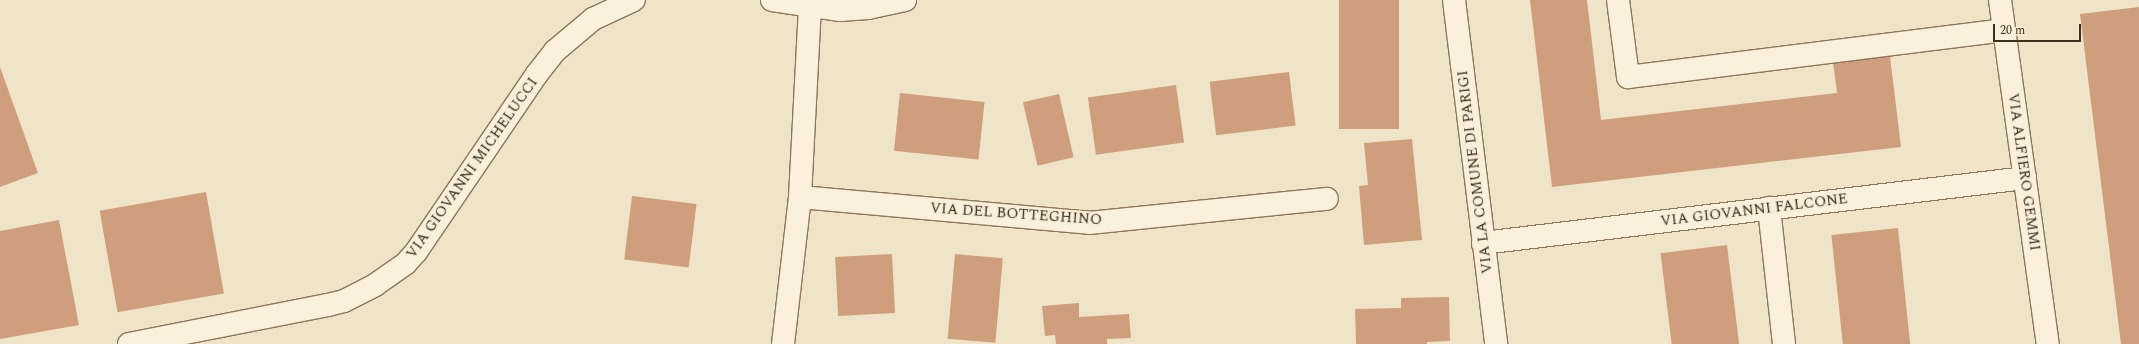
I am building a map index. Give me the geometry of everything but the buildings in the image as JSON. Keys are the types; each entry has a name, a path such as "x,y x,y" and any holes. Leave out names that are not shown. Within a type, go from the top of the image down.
{"street":[{"name":"VIA GIOVANNI MICHELUCCI","path":"129,344 328,305 344,301 375,285 406,263 416,252 537,74 555,51 592,19 634,0"},
{"path":"772,0 810,7 840,10 868,8 905,0"},
{"name":"VIA LA COMUNE DI PARIGI","path":"1454,0 1496,344"},
{"path":"1618,0 1628,77 2003,30"},
{"name":"VIA ALFIERO GEMMI","path":"2000,0 2048,344"},
{"path":"783,344 800,197 810,7"},
{"name":"VIA GIOVANNI FALCONE","path":"1483,243 2024,178"},
{"name":"VIA DEL BOTTEGHINO","path":"800,197 1090,223 1327,199"},
{"path":"1769,208 1784,344"}]}
